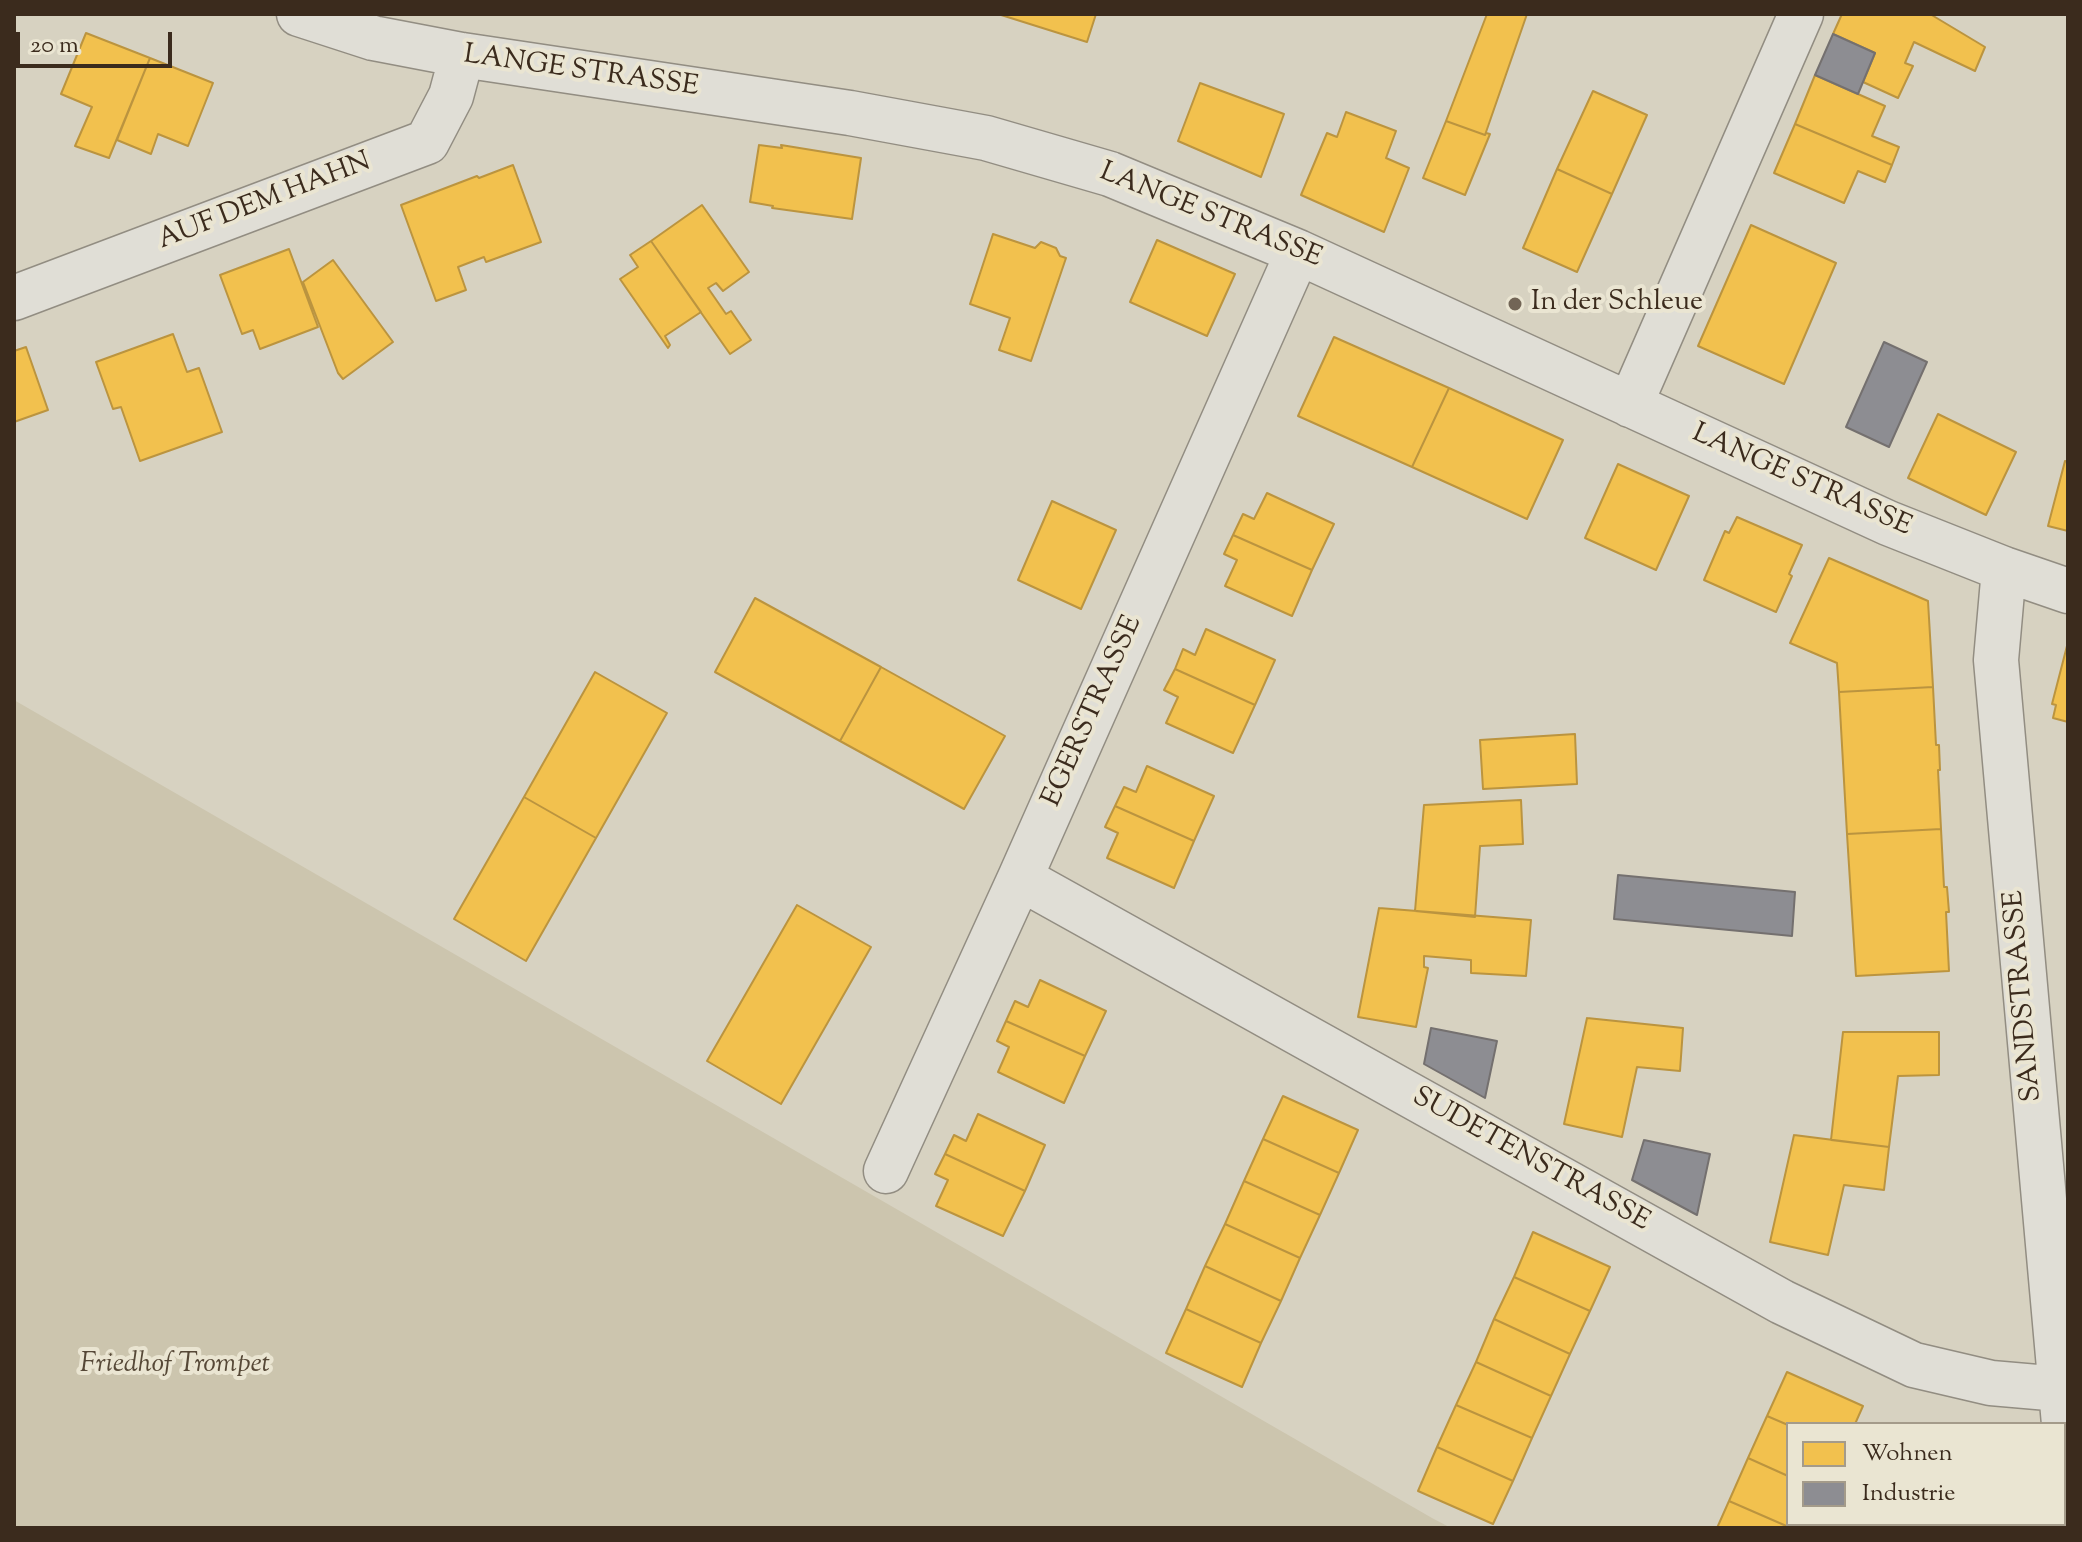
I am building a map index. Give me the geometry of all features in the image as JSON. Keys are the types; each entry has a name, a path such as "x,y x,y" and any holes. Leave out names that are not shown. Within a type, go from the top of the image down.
{"street":[{"name":"LANGE STRASSE","path":"299,14 375,26 462,55 850,113 986,138 1110,174 1298,252 1888,523 2068,591"},
{"path":"1630,405 1801,14"},
{"name":"AUF DEM HAHN","path":"14,298 427,142 451,96 462,55"},
{"name":"EGERSTRASSE","path":"886,1171 1020,878 1298,252"},
{"name":"SANDSTRASSE","path":"2004,569 1996,660 2063,1413"},
{"name":"SUDETENSTRASSE","path":"1020,878 1782,1302 1914,1365 1991,1383 2063,1413"},
{"name":"SANDSTRASSE","path":"2066,1444 2068,1465"}],"green space":[{"name":"Friedhof Trompet","path":"14,700 1432,1518 1451,1528 14,1528"}],"building: Wohnen":[{"path":"998,14 1096,14 1087,42"},
{"path":"1487,14 1527,14 1485,135 1446,121"},
{"path":"1842,14 1930,14 1985,47 1975,71 1914,42 1905,63 1913,66 1898,98 1863,82 1875,53 1833,34"},
{"path":"86,33 150,58 109,158 75,146 92,107 61,94"},
{"path":"150,58 213,83 188,146 158,134 151,154 117,140"},
{"path":"1815,75 1885,106 1872,136 1899,147 1892,165 1795,124"},
{"path":"1200,83 1284,114 1261,177 1178,141"},
{"path":"1593,91 1647,115 1612,194 1557,169"},
{"path":"1346,112 1396,131 1386,158 1409,168 1384,232 1301,195 1327,133 1337,137"},
{"path":"1446,121 1490,134 1465,195 1423,178"},
{"path":"1795,124 1892,165 1885,182 1858,171 1844,203 1774,173"},
{"path":"759,145 782,148 781,145 861,158 852,219 750,202"},
{"path":"513,165 541,242 486,262 484,257 458,267 466,290 436,301 401,205"},
{"path":"1557,169 1612,194 1577,272 1523,248"},
{"path":"702,205 749,272 723,291 716,283 708,288 726,314 731,311 751,340 730,354 651,241"},
{"path":"1751,225 1836,263 1784,384 1698,346"},
{"path":"993,234 1035,248 1041,242 1056,248 1060,256 1066,258 1031,361 999,350 1010,318 970,304"},
{"path":"1157,240 1235,274 1207,336 1130,302"},
{"path":"651,241 701,312 665,336 670,345 668,348 620,279 638,267 630,255"},
{"path":"289,249 318,327 260,349 253,330 242,334 220,275"},
{"path":"333,260 393,342 343,379 303,282"},
{"path":"173,334 187,372 199,368 222,432 140,461 121,407 113,409 96,362"},
{"path":"1334,337 1449,388 1412,467 1298,416"},
{"path":"26,347 48,410 14,422 14,351"},
{"path":"1449,388 1563,440 1527,519 1412,467"},
{"path":"1938,414 2016,452 1986,515 1908,478"},
{"path":"2065,461 2068,462 2068,531 2048,526"},
{"path":"1618,464 1689,496 1656,570 1585,538"},
{"path":"1267,493 1334,524 1312,570 1233,535 1243,514 1254,519"},
{"path":"1052,501 1116,530 1081,609 1018,580"},
{"path":"1737,517 1802,545 1776,612 1704,580 1725,531 1729,533"},
{"path":"1233,535 1312,570 1292,616 1225,586 1237,560 1224,554"},
{"path":"1829,558 1928,601 1933,687 1839,692 1837,663 1790,643"},
{"path":"755,598 881,667 840,741 715,672"},
{"path":"1206,629 1275,660 1255,705 1175,669 1183,649 1195,655"},
{"path":"2068,642 2068,722 2053,718 2056,705 2052,704"},
{"path":"881,667 1005,736 964,809 840,741"},
{"path":"1175,669 1255,705 1233,753 1166,723 1178,697 1164,690"},
{"path":"595,672 667,713 596,838 524,797"},
{"path":"1933,687 1936,745 1939,745 1941,829 1847,834 1839,692"},
{"path":"1575,734 1577,784 1483,789 1480,740"},
{"path":"1147,766 1214,796 1194,841 1115,806 1124,787 1136,792"},
{"path":"524,797 596,838 526,961 454,919"},
{"path":"1521,800 1523,844 1480,846 1475,917 1415,911 1424,805"},
{"path":"1115,806 1194,841 1174,888 1107,858 1118,833 1105,827"},
{"path":"1941,829 1944,887 1947,887 1949,912 1946,912 1949,971 1856,976 1847,834"},
{"path":"797,905 871,947 781,1104 707,1061"},
{"path":"1379,908 1531,920 1526,976 1471,973 1471,960 1424,956 1424,967 1428,968 1416,1027 1358,1017"},
{"path":"1040,980 1106,1011 1085,1056 1006,1021 1015,1001 1028,1007"},
{"path":"1587,1018 1683,1028 1680,1071 1637,1067 1622,1137 1564,1124"},
{"path":"1006,1021 1085,1056 1064,1103 998,1072 1009,1047 997,1041"},
{"path":"1843,1032 1939,1032 1939,1075 1898,1076 1889,1147 1831,1140"},
{"path":"1283,1096 1358,1130 1339,1173 1263,1139"},
{"path":"978,1114 1045,1145 1025,1191 945,1154 954,1135 966,1141"},
{"path":"1794,1135 1889,1147 1884,1190 1844,1185 1828,1255 1770,1242"},
{"path":"1263,1139 1339,1173 1320,1215 1244,1181"},
{"path":"945,1154 1025,1191 1003,1236 936,1206 948,1180 935,1174"},
{"path":"1244,1181 1320,1215 1300,1258 1225,1224"},
{"path":"1225,1224 1300,1258 1281,1301 1205,1266"},
{"path":"1533,1232 1610,1267 1590,1311 1514,1277"},
{"path":"1205,1266 1281,1301 1261,1343 1186,1309"},
{"path":"1514,1277 1590,1311 1570,1354 1494,1319"},
{"path":"1186,1309 1261,1343 1242,1387 1166,1353"},
{"path":"1494,1319 1570,1354 1551,1396 1476,1362"},
{"path":"1476,1362 1551,1396 1532,1438 1456,1405"},
{"path":"1787,1372 1863,1406 1856,1422 1786,1424 1767,1416"},
{"path":"1456,1405 1532,1438 1513,1481 1437,1447"},
{"path":"1767,1416 1786,1424 1786,1475 1748,1458"},
{"path":"1437,1447 1513,1481 1493,1524 1418,1491"},
{"path":"1748,1458 1786,1475 1786,1526 1729,1501"},
{"path":"1729,1501 1791,1528 1717,1528"}],"building: Industrie":[{"path":"1833,34 1875,53 1858,94 1815,75"},
{"path":"1884,342 1927,362 1889,447 1846,427"},
{"path":"1618,875 1795,892 1792,936 1614,919"},
{"path":"1431,1028 1497,1041 1485,1098 1424,1064"},
{"path":"1644,1140 1710,1154 1697,1215 1632,1180"}],"place":[{"name":"In der Schleue","path":"1515,304"}]}
